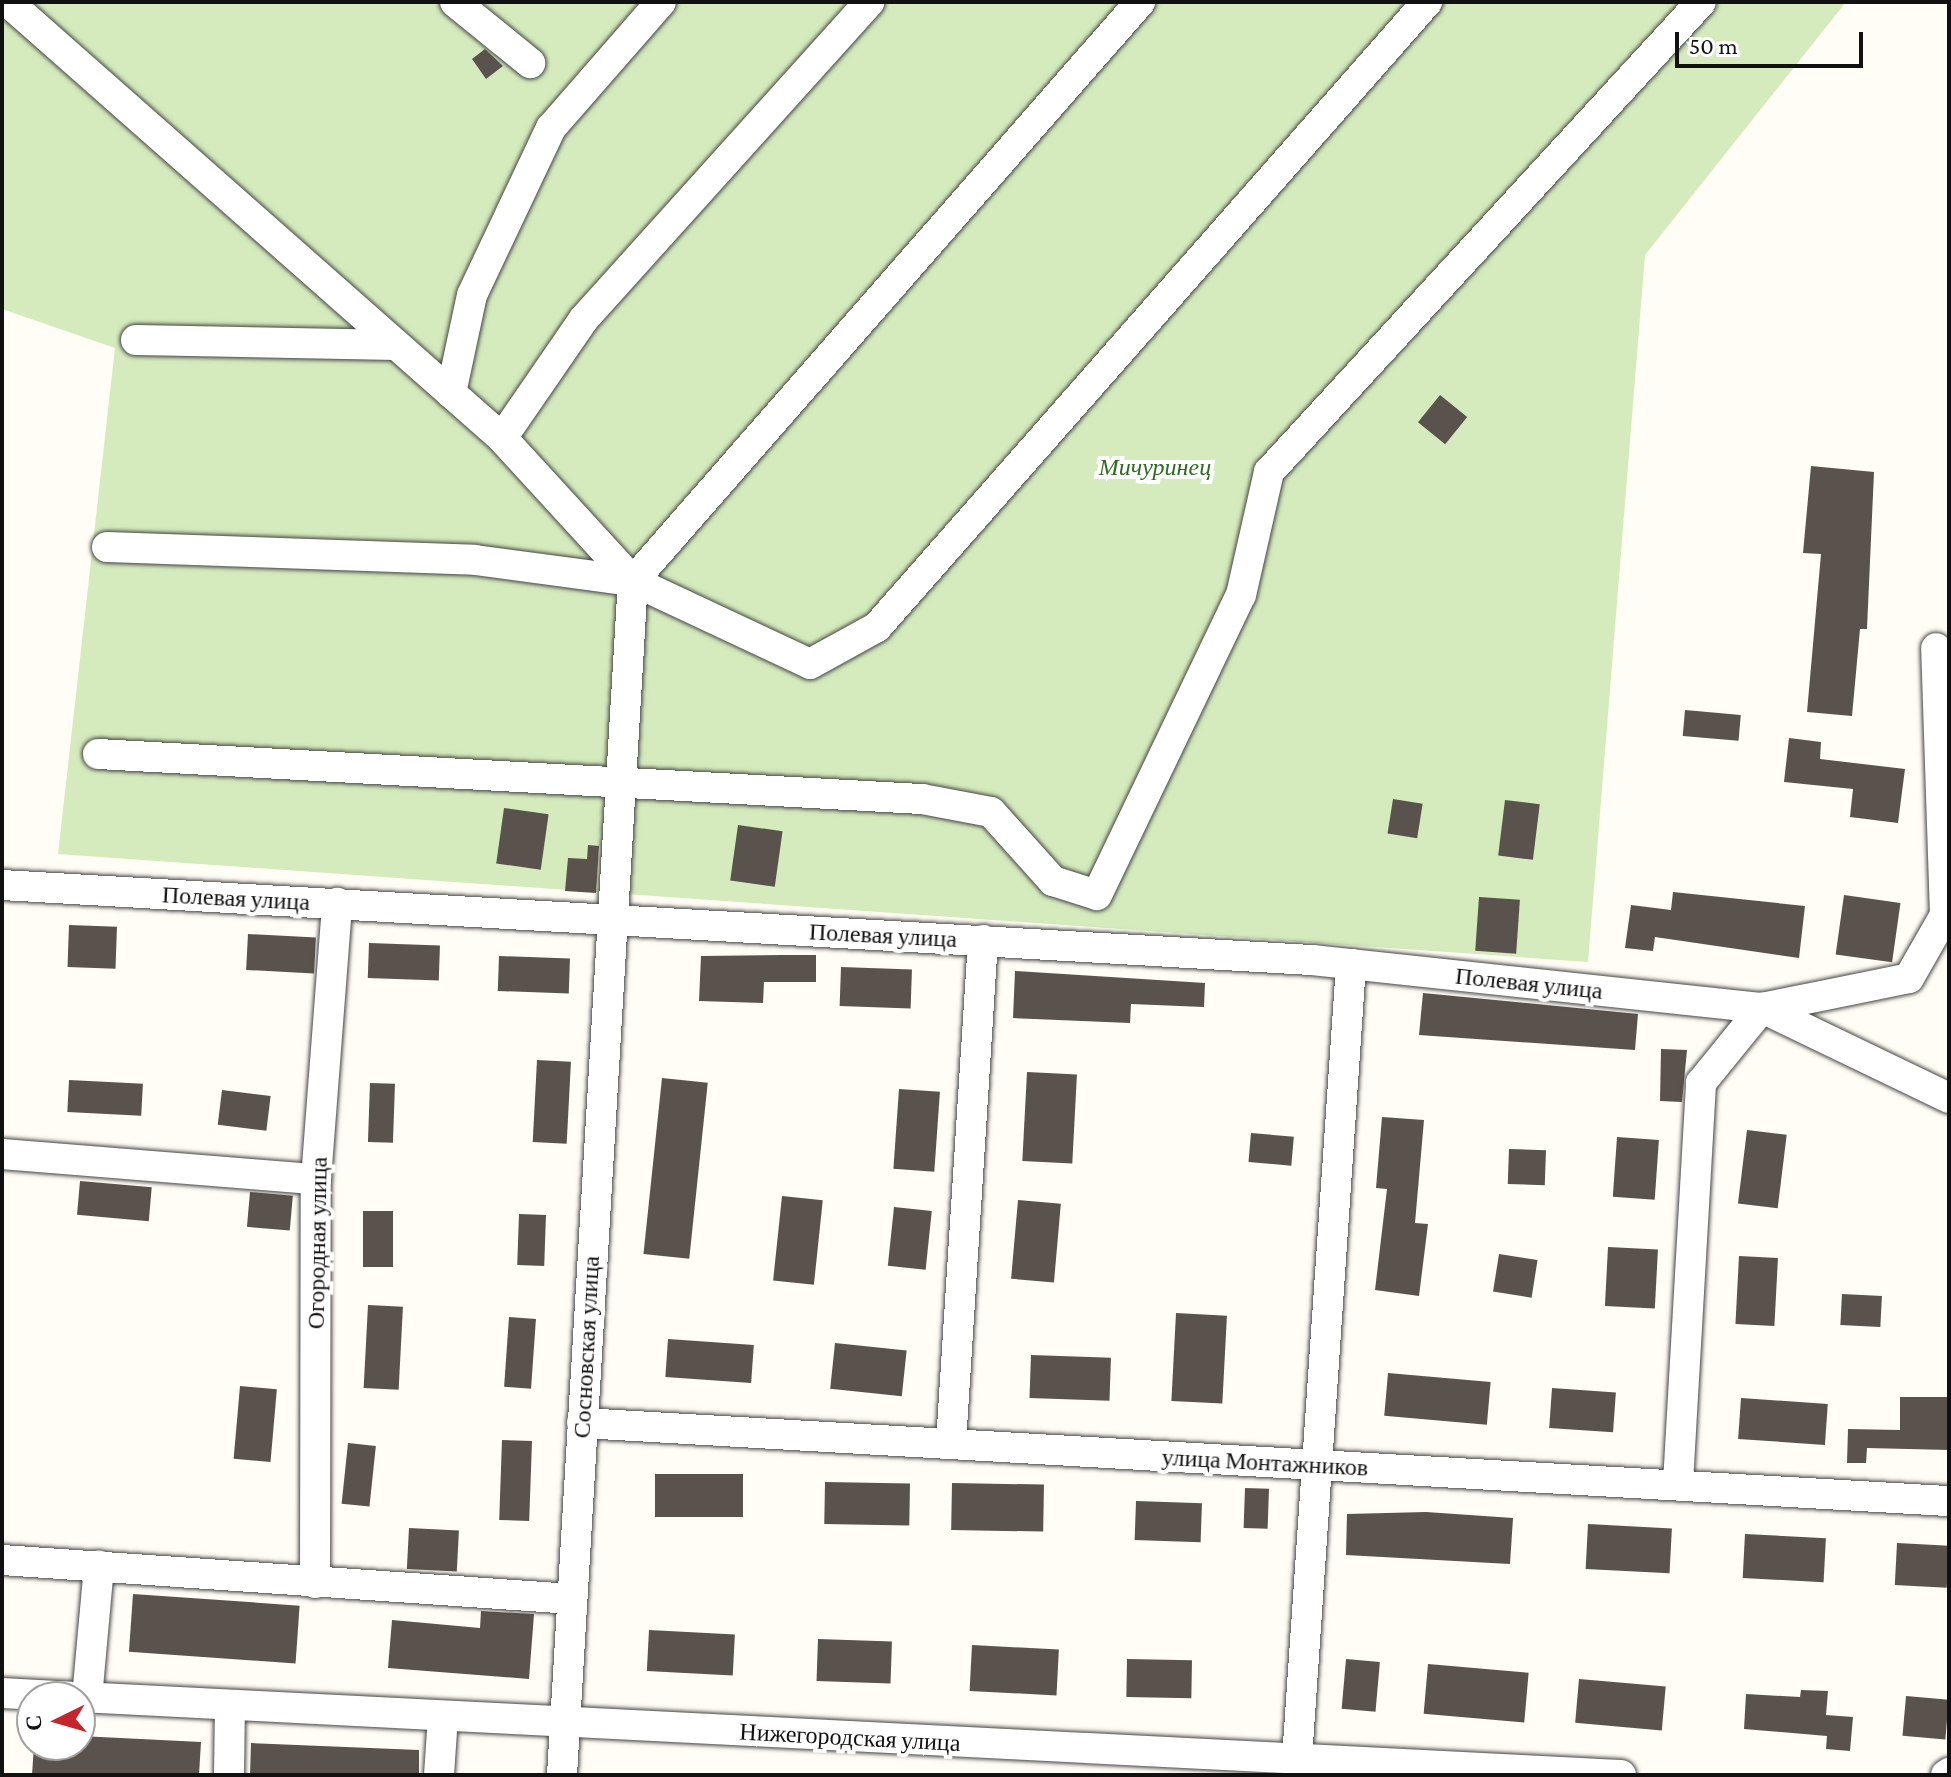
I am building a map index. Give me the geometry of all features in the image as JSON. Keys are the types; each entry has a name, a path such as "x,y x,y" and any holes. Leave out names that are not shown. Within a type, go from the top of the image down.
{"street":[{"path":"8,2 502,438 633,581"},
{"path":"455,2 530,63"},
{"path":"451,393 472,295 551,128 661,2"},
{"path":"502,438 583,320 869,2"},
{"path":"633,581 1140,2"},
{"path":"107,547 475,560 633,581 810,664 877,627 1427,2"},
{"path":"98,754 922,799 991,812 1053,881 1097,895 1241,595 1269,472 1701,2"},
{"path":"136,340 396,345"},
{"name":"Сосновская улица","path":"562,1775 633,581"},
{"path":"1678,1483 1701,1083 1762,1008 1909,978 1945,915 1936,648"},
{"name":"Полевая улица","path":"2,885 613,918 1351,964 1762,1008"},
{"name":"Огородная улица","path":"315,1583 316,1179 337,903"},
{"path":"951,1443 983,940"},
{"path":"1297,1759 1351,964"},
{"path":"1762,1008 1949,1098"},
{"path":"2,1154 316,1179"},
{"name":"улица Монтажников","path":"582,1423 1678,1483 1949,1501"},
{"path":"2,1560 572,1599"},
{"path":"83,1681 99,1566"},
{"name":"Нижегородская улица","path":"96,1698 565,1722 1091,1762 1297,1759 1621,1775"},
{"path":"229,1775 230,1705"},
{"path":"439,1775 443,1716"}],"green space":[{"name":"Мичуринец","path":"2,2 1846,2 1645,255 1588,962 58,854 115,348 2,309"}],"building":[{"path":"485,49 503,66 486,79 472,59"},
{"path":"1440,395 1467,417 1445,444 1418,422"},
{"path":"1811,466 1874,472 1867,629 1860,629 1852,716 1807,712 1821,554 1803,553"},
{"path":"1685,710 1741,715 1739,741 1683,736"},
{"path":"1789,738 1821,742 1820,759 1905,769 1898,823 1850,817 1853,789 1784,782"},
{"path":"1393,799 1423,804 1417,838 1388,834"},
{"path":"1505,800 1540,804 1533,860 1498,856"},
{"path":"504,808 549,814 541,870 496,863"},
{"path":"738,825 783,831 775,887 730,880"},
{"path":"588,845 599,846 596,893 565,891 568,858 587,859"},
{"path":"1673,892 1805,906 1799,958 1655,937 1653,951 1625,948 1631,905 1671,910"},
{"path":"1844,895 1900,903 1892,962 1836,954"},
{"path":"1479,897 1520,900 1516,954 1475,951"},
{"path":"69,925 117,927 116,969 68,967"},
{"path":"248,934 316,938 314,974 246,970"},
{"path":"369,943 440,945 439,980 368,978"},
{"path":"816,955 816,982 764,982 763,1003 699,1001 701,956"},
{"path":"499,956 570,958 569,993 498,991"},
{"path":"841,967 912,969 911,1008 840,1006"},
{"path":"1015,971 1205,983 1204,1007 1131,1004 1130,1023 1013,1018"},
{"path":"1423,993 1638,1014 1635,1050 1419,1035"},
{"path":"1661,1049 1687,1050 1682,1102 1660,1101"},
{"path":"537,1060 571,1062 567,1144 533,1142"},
{"path":"1027,1072 1077,1075 1072,1163 1022,1161"},
{"path":"662,1078 708,1083 689,1259 643,1254"},
{"path":"69,1080 143,1084 141,1116 67,1112"},
{"path":"370,1083 395,1084 393,1143 368,1142"},
{"path":"899,1089 940,1092 934,1172 893,1169"},
{"path":"222,1090 271,1096 266,1131 218,1125"},
{"path":"1382,1117 1424,1120 1415,1223 1428,1224 1419,1296 1375,1290 1387,1189 1376,1188"},
{"path":"1747,1130 1787,1135 1778,1208 1738,1203"},
{"path":"1251,1133 1294,1137 1291,1166 1248,1162"},
{"path":"1617,1137 1659,1140 1655,1200 1613,1197"},
{"path":"1509,1149 1546,1150 1545,1185 1508,1184"},
{"path":"80,1181 152,1187 149,1221 77,1215"},
{"path":"250,1192 293,1196 290,1231 247,1227"},
{"path":"782,1196 823,1200 814,1285 773,1281"},
{"path":"1018,1200 1061,1204 1054,1282 1011,1279"},
{"path":"894,1207 932,1211 926,1270 888,1266"},
{"path":"363,1211 393,1211 393,1267 363,1267"},
{"path":"519,1214 546,1215 544,1266 517,1265"},
{"path":"1608,1247 1658,1250 1655,1309 1605,1306"},
{"path":"1499,1254 1538,1260 1532,1298 1493,1292"},
{"path":"1739,1256 1778,1258 1774,1326 1735,1324"},
{"path":"1842,1294 1882,1296 1880,1327 1840,1325"},
{"path":"368,1305 403,1307 399,1390 364,1388"},
{"path":"1176,1313 1227,1316 1222,1404 1171,1401"},
{"path":"509,1317 536,1319 531,1389 504,1387"},
{"path":"668,1339 754,1345 751,1383 665,1377"},
{"path":"835,1343 907,1351 902,1396 830,1389"},
{"path":"1031,1355 1111,1358 1109,1401 1029,1398"},
{"path":"1388,1373 1491,1382 1487,1425 1384,1416"},
{"path":"240,1386 277,1389 270,1462 234,1459"},
{"path":"1552,1388 1616,1392 1613,1432 1549,1428"},
{"path":"1900,1397 1949,1397 1949,1450 1867,1448 1866,1463 1847,1463 1848,1429 1900,1430"},
{"path":"1741,1398 1828,1404 1825,1445 1738,1439"},
{"path":"502,1440 532,1441 529,1521 499,1520"},
{"path":"348,1443 376,1446 369,1507 342,1504"},
{"path":"655,1474 743,1474 743,1517 655,1517"},
{"path":"825,1482 910,1483 909,1525 824,1524"},
{"path":"952,1483 1044,1485 1043,1532 951,1530"},
{"path":"1245,1488 1269,1489 1268,1529 1244,1528"},
{"path":"1136,1501 1202,1503 1201,1542 1135,1540"},
{"path":"1426,1512 1513,1518 1510,1564 1346,1555 1347,1514"},
{"path":"1588,1524 1672,1528 1670,1573 1586,1569"},
{"path":"409,1528 459,1531 457,1572 407,1569"},
{"path":"1745,1534 1826,1538 1824,1582 1743,1578"},
{"path":"1897,1543 1949,1546 1947,1588 1895,1585"},
{"path":"133,1594 300,1606 296,1664 129,1652"},
{"path":"481,1611 534,1614 529,1679 388,1668 392,1620 480,1628"},
{"path":"649,1630 735,1635 733,1675 647,1671"},
{"path":"818,1639 892,1642 890,1684 817,1681"},
{"path":"972,1645 1059,1650 1056,1695 970,1691"},
{"path":"1127,1659 1192,1660 1191,1698 1126,1697"},
{"path":"1346,1659 1380,1662 1376,1712 1342,1709"},
{"path":"1428,1664 1529,1673 1524,1723 1424,1714"},
{"path":"1579,1679 1666,1687 1662,1730 1575,1723"},
{"path":"1801,1690 1828,1691 1826,1715 1853,1717 1850,1751 1826,1749 1827,1736 1744,1729 1746,1694 1800,1697"},
{"path":"1906,1696 1949,1700 1945,1740 1903,1736"},
{"path":"96,1737 201,1742 199,1775 32,1775 33,1761 96,1761"},
{"path":"251,1743 419,1750 419,1775 250,1775"}]}
